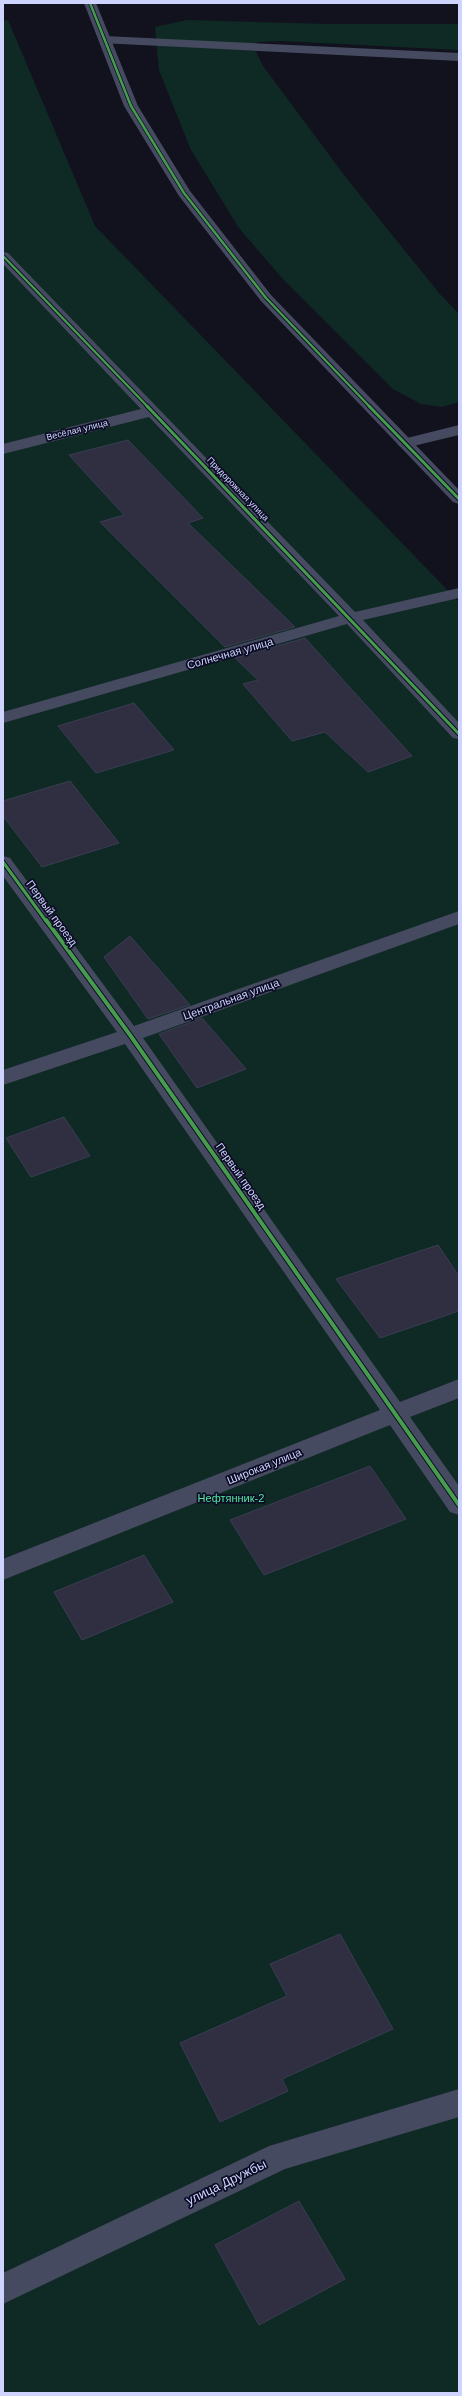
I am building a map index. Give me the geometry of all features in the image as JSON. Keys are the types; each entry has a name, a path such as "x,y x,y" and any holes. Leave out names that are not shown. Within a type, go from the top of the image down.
{"street":[{"path":"90,3 131,106 184,193 266,298 457,494"},
{"path":"105,40 459,56"},
{"name":"Придорожная улица","path":"3,256 351,618 459,734"},
{"name":"Весёлая улица","path":"3,449 152,411"},
{"path":"405,442 459,430"},
{"name":"Солнечная улица","path":"3,718 351,618 459,593"},
{"name":"Первый проезд","path":"3,862 130,1035 459,1505"},
{"name":"Центральная улица","path":"3,1078 130,1035 459,917"},
{"name":"Широкая улица","path":"3,1570 459,1388"},
{"name":"улица Дружбы","path":"3,2289 280,2156 459,2103"}],"green space":[{"name":"Нефтянник-2","path":"8,20 95,226 459,602 459,2393 3,2393 3,21"},
{"path":"187,20 326,24 459,24 459,50 282,41 258,42 253,46 263,66 347,179 439,293 459,314 459,402 442,407 421,404 393,389 282,278 239,228 191,150 159,70 155,27"}],"building":[{"path":"128,440 203,518 188,523 295,627 225,647 100,522 124,515 69,455"},
{"path":"305,638 412,756 368,772 325,732 292,741 243,684 258,680 235,658"},
{"path":"134,703 174,750 96,773 58,726"},
{"path":"70,781 119,843 42,867 3,816 3,801"},
{"path":"130,936 190,1005 148,1019 104,957"},
{"path":"202,1018 246,1069 197,1088 159,1034"},
{"path":"64,1117 90,1156 31,1177 6,1138"},
{"path":"438,1245 459,1276 459,1311 380,1338 336,1279"},
{"path":"370,1466 406,1519 264,1575 230,1520"},
{"path":"144,1555 173,1602 82,1640 54,1592"},
{"path":"340,1934 393,2029 282,2079 288,2091 220,2122 180,2043 287,1996 270,1964"},
{"path":"299,2201 345,2279 259,2325 215,2245"}],"cycle path":[{"path":"90,3 131,106 184,193 266,298 459,499"},
{"path":"3,256 351,618 459,734"},
{"path":"3,862 130,1035 459,1505"}]}
